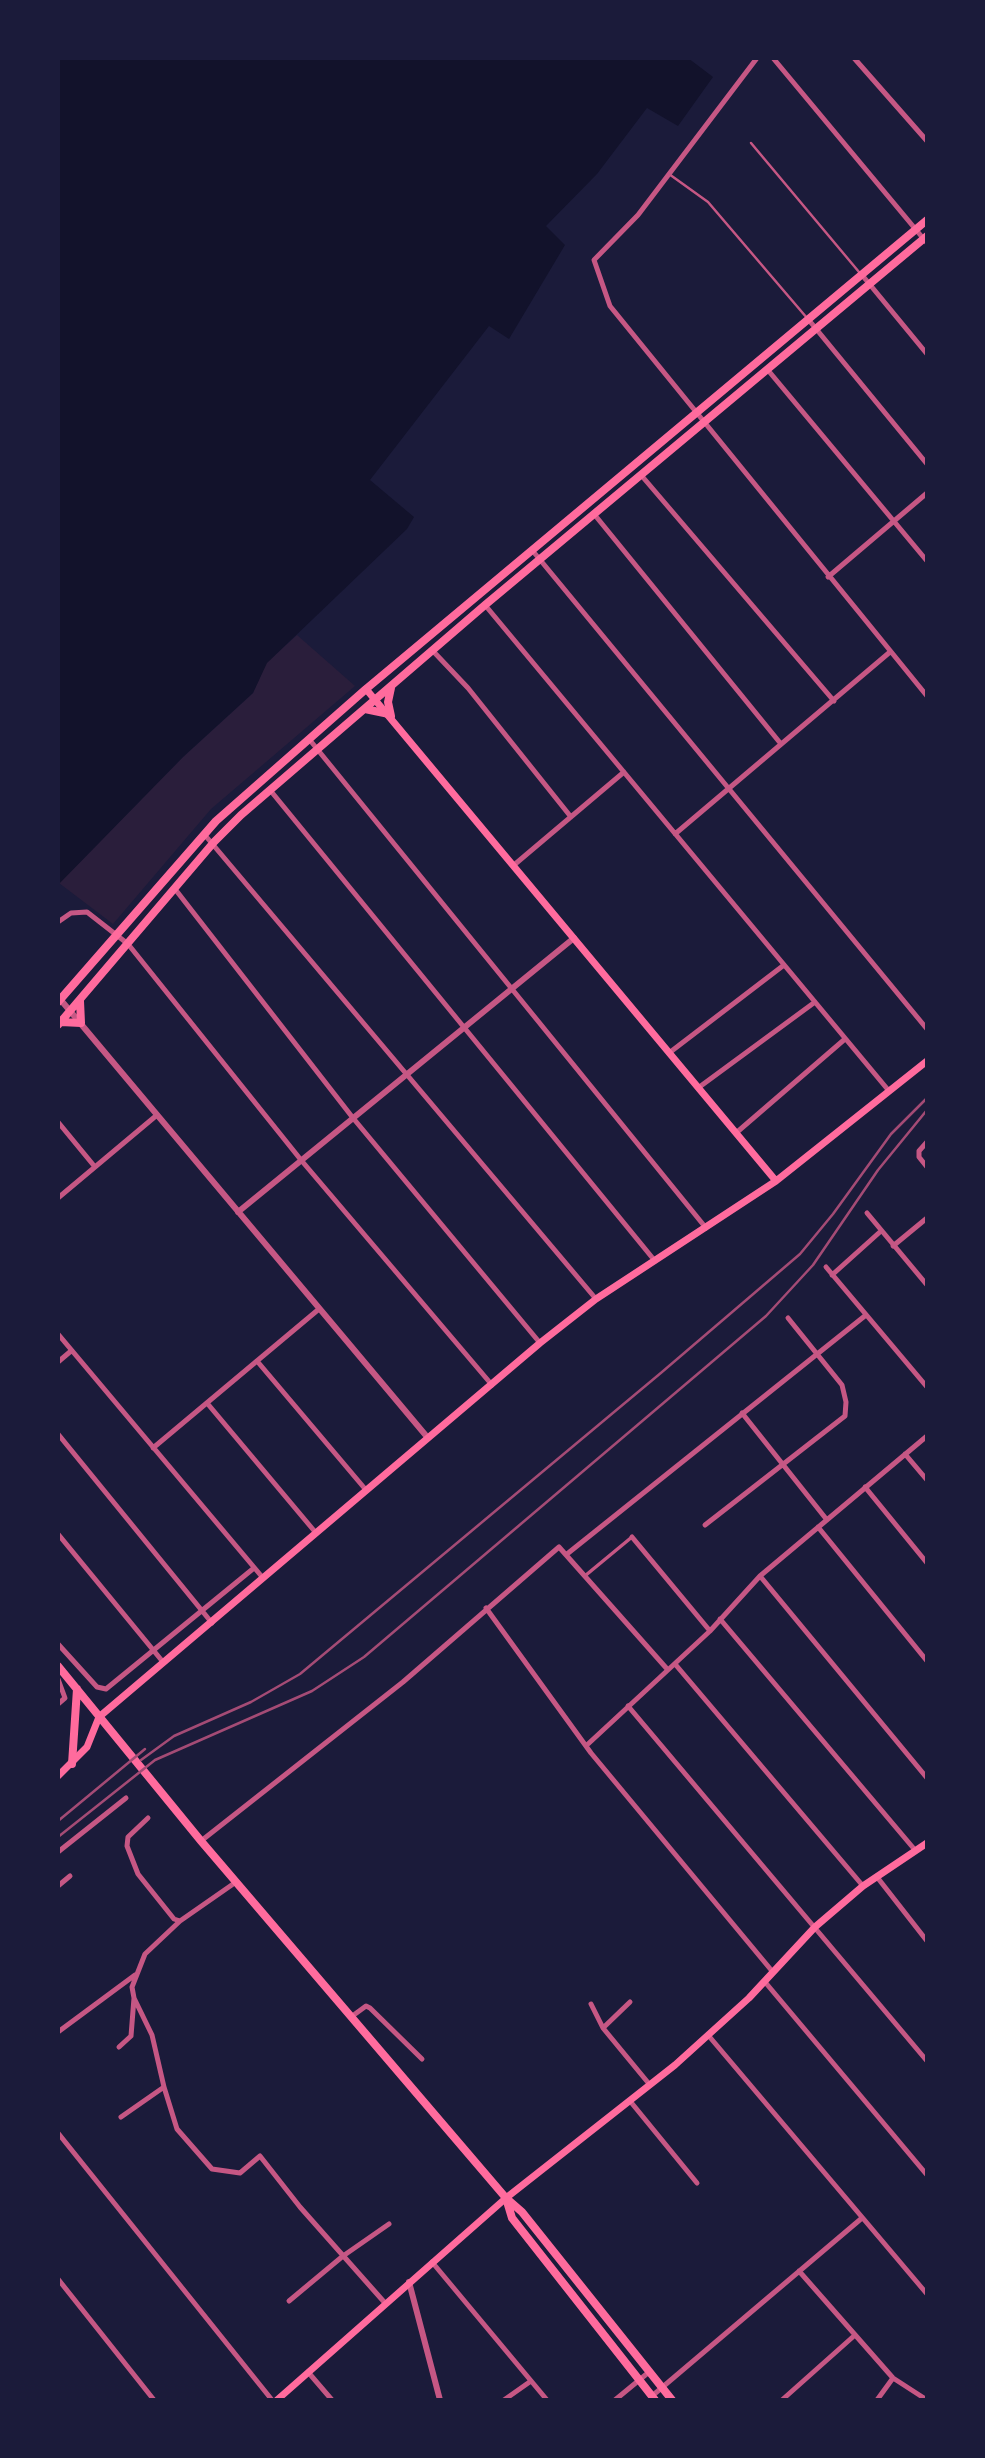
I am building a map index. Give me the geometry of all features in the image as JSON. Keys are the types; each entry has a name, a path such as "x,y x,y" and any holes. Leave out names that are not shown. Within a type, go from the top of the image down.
{"main road":[{"path":"59,1000 204,834 309,739 927,220"},
{"path":"59,1023 214,842 485,605 926,239"},
{"path":"621,476 628,485"},
{"path":"390,715 394,684"},
{"path":"366,689 776,1181"},
{"path":"365,709 390,715"},
{"path":"59,1023 81,1023 80,1001"},
{"path":"58,1776 87,1747 99,1717 540,1343 596,1299 776,1181 927,1061"},
{"path":"58,1666 201,1841 506,2198 522,2212 672,2400"},
{"path":"72,1764 76,1689"},
{"path":"275,2400 506,2198 650,2085 708,2035 765,1982 772,1971 815,1927 863,1886 927,1843"},
{"path":"506,2198 512,2218 654,2398"}],"street":[{"path":"757,58 638,215 594,260 610,306 828,578 927,696"},
{"path":"773,58 926,239"},
{"path":"854,58 927,141"},
{"path":"862,275 927,354"},
{"path":"808,319 927,464"},
{"path":"767,369 927,561"},
{"path":"641,475 834,701"},
{"path":"828,578 927,493"},
{"path":"594,514 781,744"},
{"path":"532,550 927,1029"},
{"path":"485,605 890,1091"},
{"path":"432,650 468,688 572,817"},
{"path":"675,834 890,652"},
{"path":"309,739 706,1228"},
{"path":"514,865 624,772"},
{"path":"271,791 655,1261"},
{"path":"204,834 214,842 596,1299"},
{"path":"175,889 353,1118 540,1343"},
{"path":"58,922 71,913 87,912 128,944 301,1160 492,1385"},
{"path":"238,1212 574,938"},
{"path":"669,1053 784,965"},
{"path":"59,1000 428,1438"},
{"path":"698,1088 815,1002"},
{"path":"736,1133 845,1039"},
{"path":"58,1198 157,1115"},
{"path":"58,1122 95,1167"},
{"path":"927,1142 919,1151 919,1157 927,1167"},
{"path":"867,1213 927,1285"},
{"path":"893,1246 927,1218"},
{"path":"832,1275 881,1231"},
{"path":"825,1267 927,1387"},
{"path":"153,1448 319,1309"},
{"path":"568,1553 866,1315"},
{"path":"705,1525 845,1416 846,1402 842,1385 788,1318"},
{"path":"58,1334 262,1578"},
{"path":"58,1362 71,1350"},
{"path":"257,1361 366,1490"},
{"path":"207,1403 316,1533"},
{"path":"742,1413 827,1520"},
{"path":"58,1434 212,1623"},
{"path":"588,1744 710,1631 760,1576 927,1436"},
{"path":"905,1454 927,1480"},
{"path":"866,1487 927,1563"},
{"path":"818,1527 927,1661"},
{"path":"58,1535 163,1662"},
{"path":"586,1575 632,1537 710,1631"},
{"path":"201,1841 403,1682 559,1547 568,1553 668,1670"},
{"path":"58,1644 103,1690 254,1568"},
{"path":"760,1576 927,1778"},
{"path":"486,1608 588,1744 591,1753 772,1971"},
{"path":"720,1619 915,1850"},
{"path":"675,1664 863,1886"},
{"path":"58,1679 65,1698 58,1704"},
{"path":"628,1706 927,2061"},
{"path":"58,1852 127,1798"},
{"path":"148,1818 128,1837 127,1846 138,1874 174,1919 180,1922"},
{"path":"58,1886 70,1876"},
{"path":"877,1877 927,1941"},
{"path":"120,2047 131,2036 135,1975 145,1954 180,1922 236,1882"},
{"path":"58,2032 135,1975"},
{"path":"765,1982 927,2175"},
{"path":"134,1998 152,2035 163,2087 177,2129 212,2169 240,2173 260,2156 385,2303"},
{"path":"603,2028 630,2002"},
{"path":"591,2004 603,2028 650,2085"},
{"path":"351,2017 366,2006 370,2008 422,2059"},
{"path":"708,2035 927,2294"},
{"path":"121,2117 163,2087"},
{"path":"630,2101 697,2183"},
{"path":"58,2133 275,2400"},
{"path":"654,2398 661,2388 862,2218"},
{"path":"289,2301 343,2256 389,2224"},
{"path":"432,2262 547,2400"},
{"path":"799,2271 893,2378 927,2400"},
{"path":"58,2279 154,2400"},
{"path":"409,2282 440,2400"},
{"path":"782,2400 855,2335"},
{"path":"308,2372 332,2400"},
{"path":"615,2400 649,2372"},
{"path":"877,2400 893,2378"},
{"path":"504,2400 531,2381"}],"lane":[{"path":"751,143 862,275"},
{"path":"669,174 708,202 808,319"}],"shaded area":[{"path":"58,58 688,58 713,77 678,126 647,108 597,174 546,226 565,245 509,339 489,326 370,480 414,517 407,529 267,663 253,693 183,757 58,885"},
{"path":"297,635 355,686 211,809 113,924 59,883 183,757 253,693 266,663"}],"railway":[{"path":"141,1760 174,1736 251,1702 300,1674 662,1372 800,1254 833,1214 891,1134 927,1098"},
{"path":"58,1837 155,1760 312,1691 364,1657 766,1316 813,1265 878,1170 927,1110"},
{"path":"58,1821 145,1749"}]}
